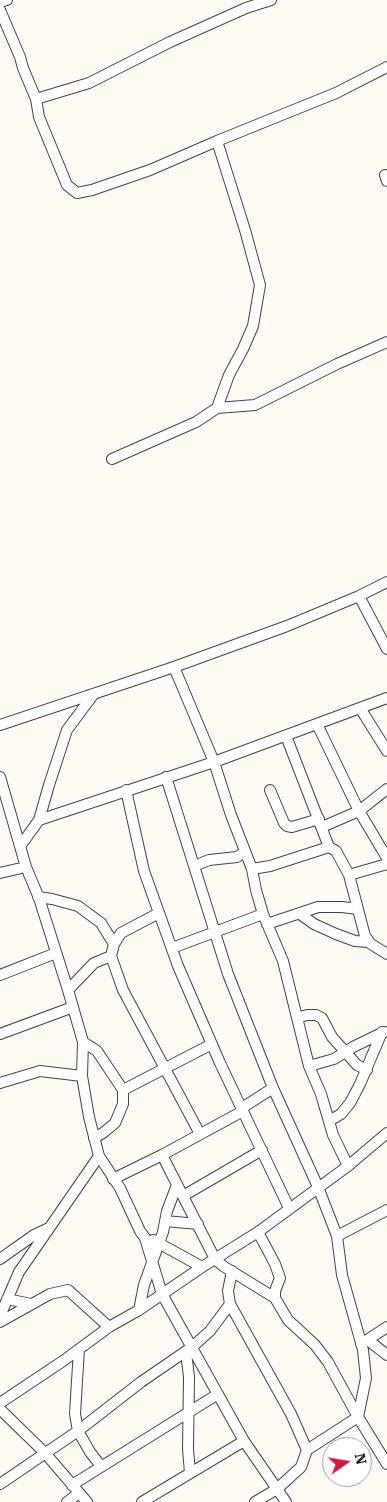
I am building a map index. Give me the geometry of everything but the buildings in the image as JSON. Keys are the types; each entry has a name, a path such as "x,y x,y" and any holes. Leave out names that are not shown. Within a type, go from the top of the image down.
{"street":[{"path":"0,2 6,0"},
{"path":"36,98 89,83 178,38 246,8 271,0"},
{"path":"0,10 36,98 39,117 57,162 67,185 77,194 150,170 336,92 387,67"},
{"path":"217,141 260,285 252,326 244,350 229,375 217,408"},
{"path":"112,459 196,422 217,408 255,405 337,364 387,342"},
{"path":"0,725 174,667 287,626 359,596 387,582"},
{"path":"359,596 387,649"},
{"path":"174,667 214,762 231,816 252,869 265,919 283,961 309,1066 321,1094 333,1135 348,1166"},
{"path":"20,845 39,820 67,730 93,694"},
{"path":"39,820 214,762 387,698"},
{"path":"360,708 387,751"},
{"path":"317,724 360,811 387,858"},
{"path":"286,736 329,847 336,851 349,875 365,936 371,944 387,954"},
{"path":"166,777 228,974 273,1088 318,1188 337,1236 342,1275 364,1342 366,1378 358,1417 307,1450 300,1467 277,1489 255,1502"},
{"path":"0,779 83,1042 82,1076 89,1117 99,1156 120,1188 145,1238 162,1294 189,1350 218,1394 244,1441 286,1502"},
{"path":"270,790 284,823 292,827 320,823 360,811 387,789"},
{"path":"126,790 144,871 178,966 212,1044 289,1208"},
{"path":"252,869 270,866 329,847"},
{"path":"194,866 210,860 237,857 245,852"},
{"path":"349,875 387,864"},
{"path":"0,873 26,866"},
{"path":"38,897 78,906 101,923 114,944"},
{"path":"172,948 215,932 265,919 300,914 318,907 358,909"},
{"path":"159,913 122,933 114,944 111,956 123,990 200,1134"},
{"path":"300,914 314,924 336,934 354,941 369,942"},
{"path":"0,975 56,953"},
{"path":"68,990 94,963 111,956"},
{"path":"0,1034 73,1007"},
{"path":"297,1018 308,1015 316,1015 322,1018 332,1037 357,1065 367,1070"},
{"path":"309,1066 334,1059 385,1031"},
{"path":"329,1121 341,1114 350,1103 385,1031"},
{"path":"83,1042 97,1051 123,1090 123,1104 115,1123 94,1138"},
{"path":"123,1090 212,1044"},
{"path":"0,1083 40,1071 82,1076"},
{"path":"113,1179 200,1134 273,1088"},
{"path":"0,1403 109,1327 139,1310 258,1232 348,1166 387,1133"},
{"path":"183,1196 262,1150"},
{"path":"162,1155 216,1259 275,1298 288,1320 315,1345 328,1362 358,1417 387,1464"},
{"path":"0,1316 19,1272 99,1156"},
{"path":"139,1310 144,1285 159,1242 167,1211 178,1185"},
{"path":"337,1236 387,1210"},
{"path":"165,1222 198,1224"},
{"path":"0,1259 34,1235 50,1228"},
{"path":"258,1232 275,1264 280,1278 275,1291 275,1298"},
{"path":"145,1238 159,1242 202,1267"},
{"path":"232,1271 228,1291 230,1304 291,1414 307,1450"},
{"path":"0,1322 50,1294 68,1290 109,1327"},
{"path":"8,1299 31,1304"},
{"path":"0,1484 78,1431 141,1382 189,1350 210,1331 230,1304"},
{"path":"364,1342 387,1327"},
{"path":"364,1342 387,1355"},
{"path":"79,1349 75,1414 78,1431 90,1452 102,1466"},
{"path":"189,1350 190,1412 188,1448 190,1473"},
{"path":"72,1485 218,1394"},
{"path":"0,1408 45,1453 87,1502"},
{"path":"142,1502 244,1441"},
{"path":"67,1502 79,1494"}]}
